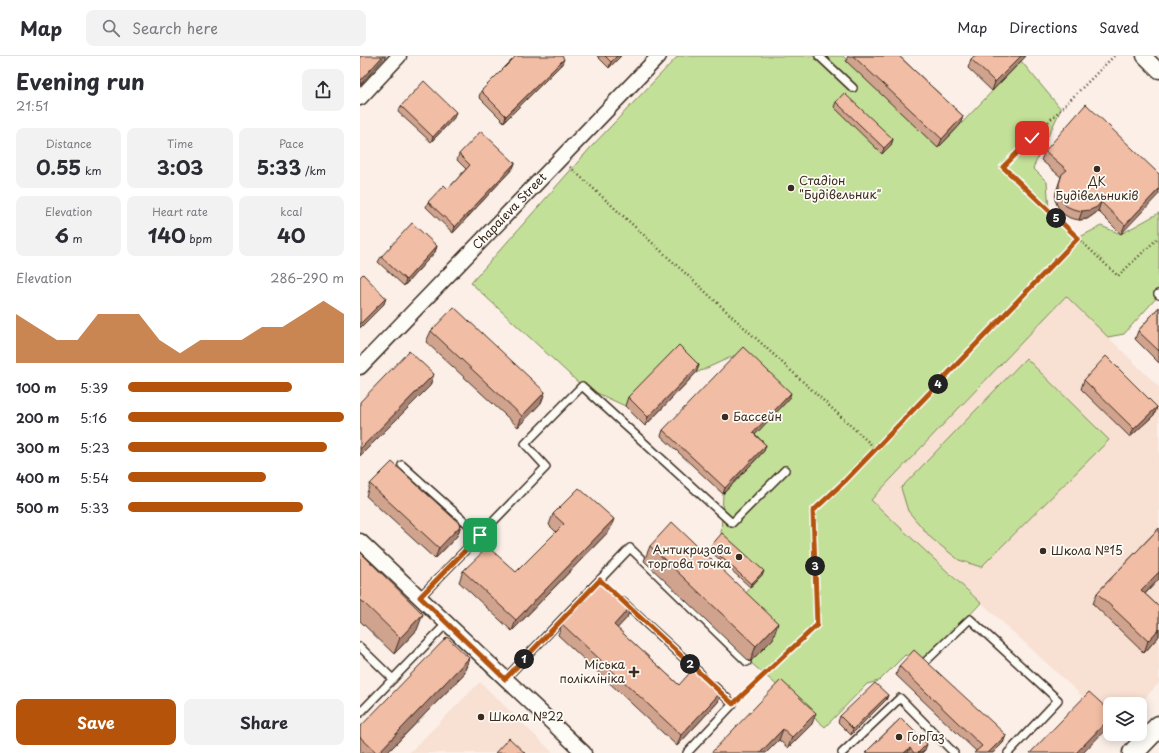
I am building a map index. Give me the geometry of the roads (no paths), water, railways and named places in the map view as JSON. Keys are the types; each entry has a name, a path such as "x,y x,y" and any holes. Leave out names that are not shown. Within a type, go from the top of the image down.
{"street":[{"path":"360,98 399,56"},
{"name":"Chapaieva Street","path":"360,367 659,56"},
{"path":"1144,56 1159,71"},
{"path":"360,541 584,753"},
{"path":"1132,753 1159,726"}],"lane":[{"path":"819,56 853,88"},
{"path":"420,597 546,467 525,444 582,386 732,523 785,470"},
{"path":"402,465 480,535"},
{"path":"505,679 630,548 747,662"},
{"path":"600,580 605,586"},
{"path":"617,596 705,678"},
{"path":"925,662 970,619 1058,700 1008,753"},
{"path":"360,713 447,623"},
{"path":"360,647 393,679"},
{"path":"686,753 733,704 711,683"},
{"path":"842,753 900,698 954,753"}],"place":[{"name":"ДК Будівельників","path":"1097,169"},
{"name":"Стадіон \"Будівельник\"","path":"791,188"},
{"name":"Бассейн","path":"725,417"},
{"name":"Школа №15","path":"1043,551"},
{"name":"Антикризова торгова точка","path":"739,557"},
{"name":"Міська поліклініка","path":"634,672"},
{"name":"Школа №22","path":"481,717"},
{"name":"ГорГаз","path":"899,737"}]}
